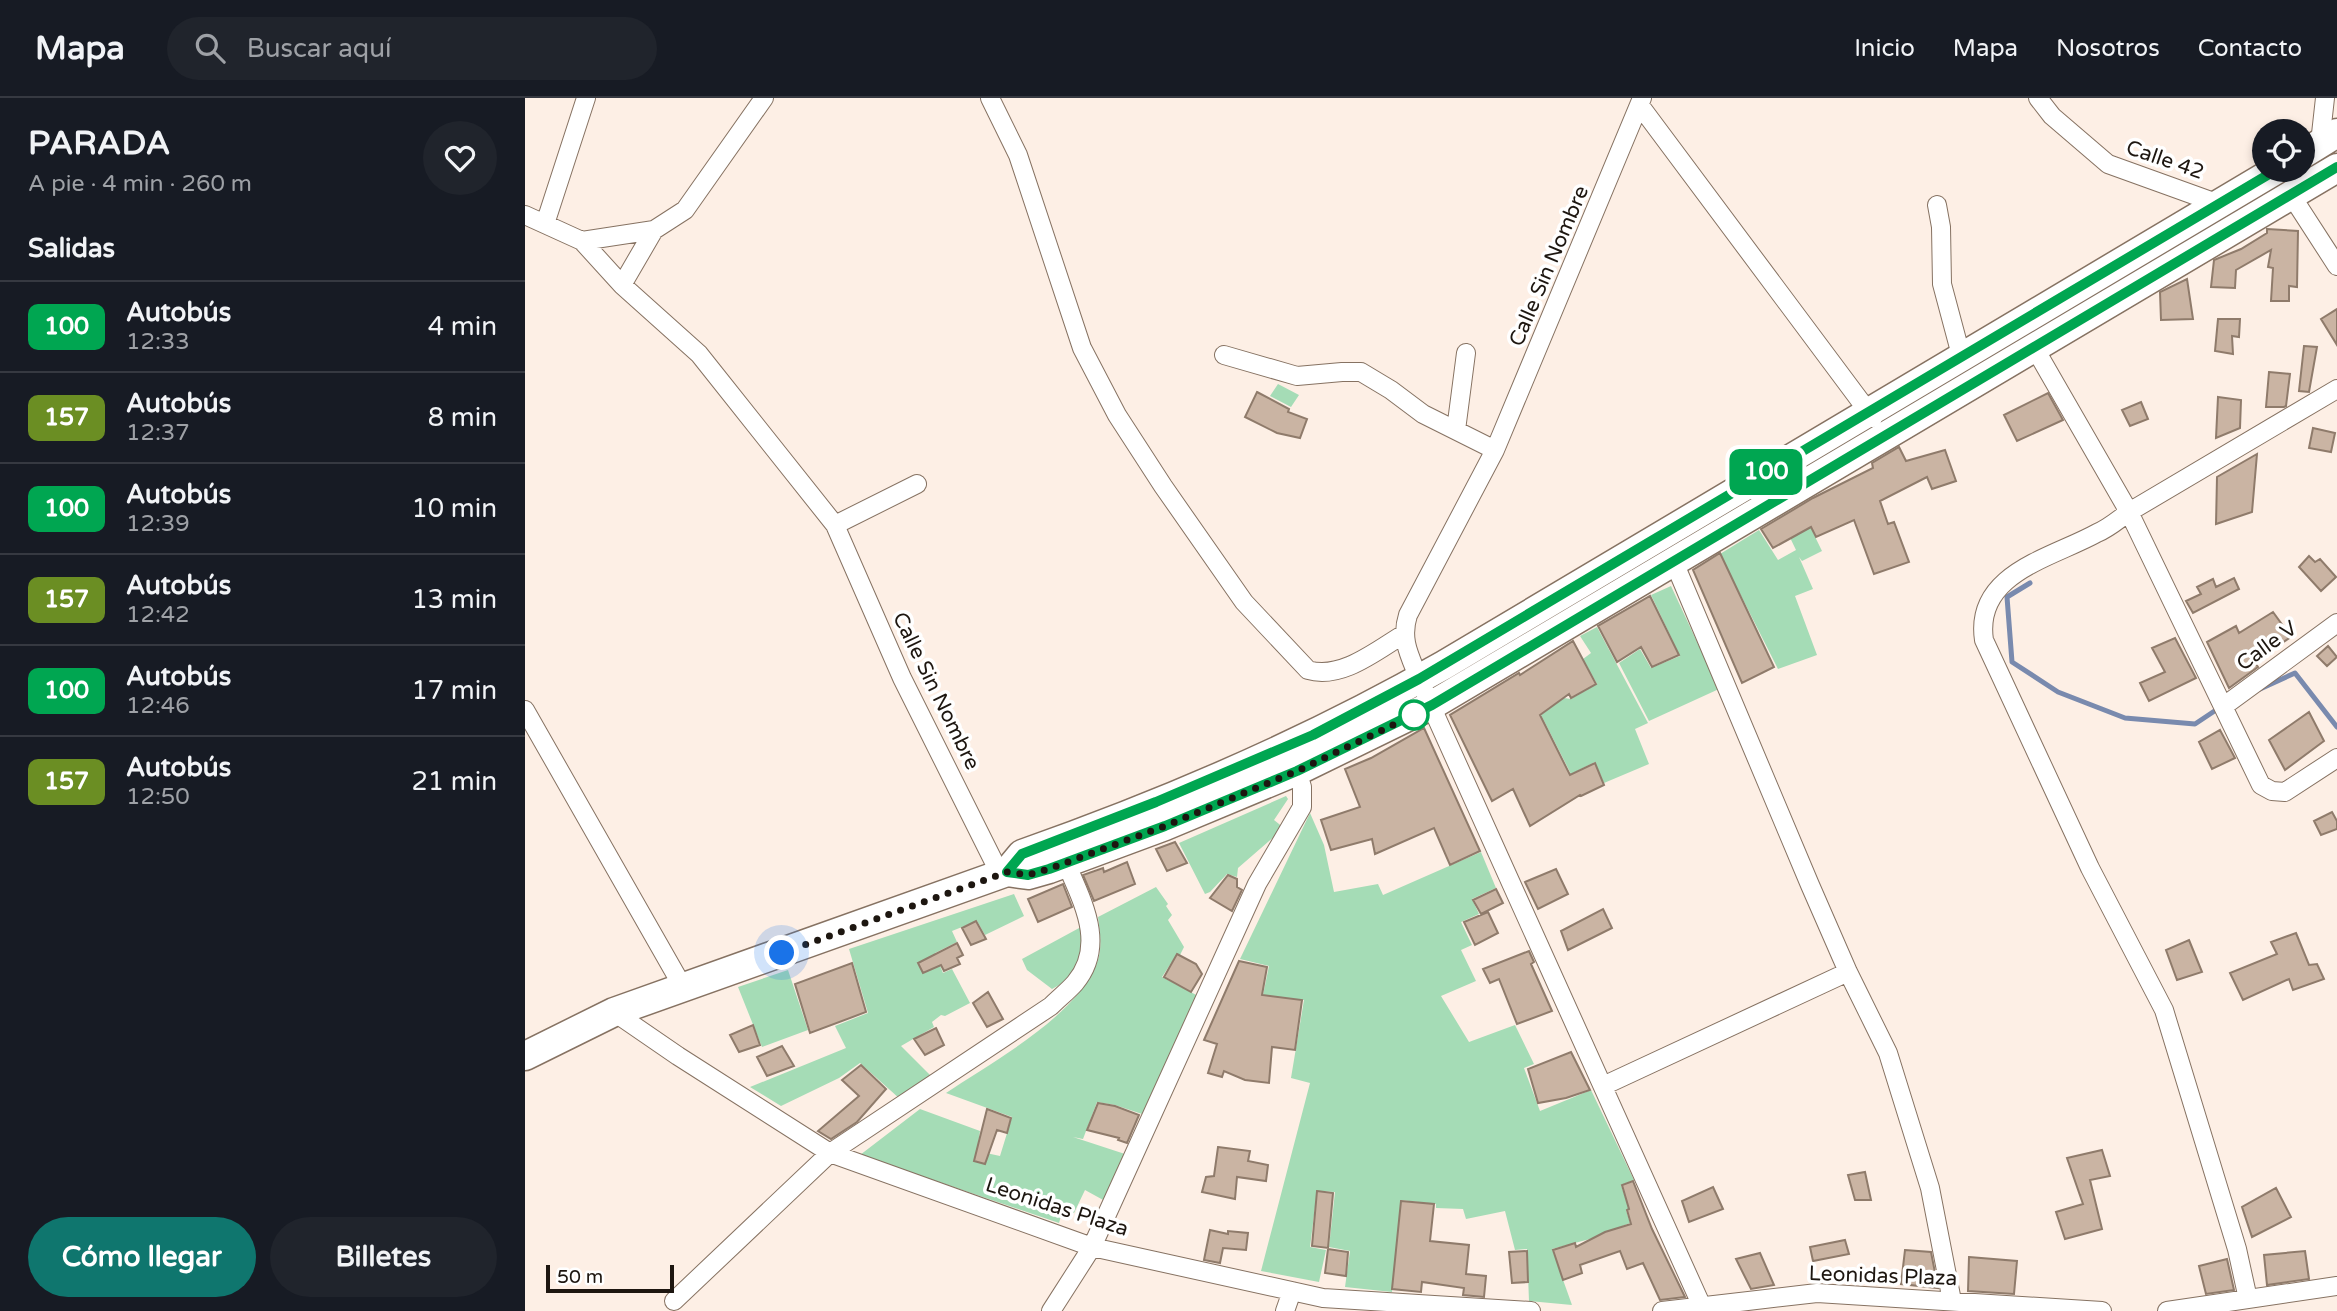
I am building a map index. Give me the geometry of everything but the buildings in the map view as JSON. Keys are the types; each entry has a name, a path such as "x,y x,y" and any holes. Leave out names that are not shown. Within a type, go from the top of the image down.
{"main road":[{"path":"525,1056 614,1012 1003,873 1028,875 1165,826 1297,771 1432,705 2337,167"},
{"path":"1003,873 1022,854 1156,802 1313,735 1419,679 2256,182"}],"street":[{"path":"545,224 586,98"},
{"path":"582,242 654,230 685,210 764,98"},
{"name":"Calle 42","path":"2038,98 2052,116 2108,164 2220,204"},
{"path":"2320,143 2325,98"},
{"path":"992,99 1017,155 1082,348 1117,415 1244,602 1308,670 1319,673 1336,671 1404,634 1405,645 1419,679 1703,1309"},
{"path":"1641,102 1885,437"},
{"name":"Calle Sin Nombre","path":"1404,634 1408,615 1495,450 1641,102"},
{"path":"2291,195 2337,266"},
{"path":"1937,205 1941,227 1942,284 1962,359"},
{"name":"Calle Sin Nombre","path":"525,215 582,242 622,285 699,354 835,525 902,678 1003,873"},
{"path":"622,285 654,230"},
{"path":"2034,347 2129,512 2261,785 2272,792 2285,792 2337,758"},
{"path":"1456,430 1466,353"},
{"path":"1224,355 1297,376 1361,372 1423,414 1495,450"},
{"path":"2248,1299 2237,1249 2164,1010 2090,868 1984,640 1982,622 1989,599 2022,568 2099,533 2129,512 2337,389"},
{"path":"835,525 916,484"},
{"path":"1674,562 1849,972 1888,1053 1930,1188 1952,1301"},
{"name":"Calle V","path":"2224,706 2337,623"},
{"path":"525,710 684,989"},
{"path":"1051,1311 1092,1247 1257,884 1302,807 1302,787 1297,771"},
{"path":"674,1301 830,1153 1051,1006 1076,982 1088,960 1091,945 1086,912 1066,863"},
{"path":"1603,1086 1849,972"},
{"name":"Leonidas Plaza","path":"614,1012 830,1153 1092,1247 1323,1298 1531,1311"},
{"path":"2167,1311 2337,1286"},
{"path":"1285,1311 1292,1291"},
{"name":"Leonidas Plaza","path":"1663,1311 1703,1309 1817,1293 2102,1311"}],"green space":[{"path":"1278,384 1299,395 1291,407 1270,396"},
{"path":"1800,506 1822,551 1802,561 1799,557 1813,589 1795,596 1817,655 1778,669 1720,554 1759,530 1778,560 1796,550 1780,517"},
{"path":"1671,586 1719,689 1649,721 1619,663 1640,649 1651,668 1680,656 1651,595"},
{"path":"1597,627 1648,723 1635,729 1649,764 1604,783 1595,762 1571,774 1541,715 1564,698 1571,699 1597,684 1583,659 1591,653 1580,636"},
{"path":"1286,796 1288,799 1274,820 1284,828 1238,868 1237,877 1227,874 1205,894 1179,843"},
{"path":"1310,813 1324,845 1334,892 1378,884 1383,895 1481,852 1496,888 1472,899 1479,914 1461,922 1472,945 1461,950 1476,981 1441,996 1469,1042 1515,1025 1534,1064 1524,1068 1540,1111 1591,1090 1634,1180 1621,1185 1629,1209 1626,1210 1630,1223 1590,1239 1552,1249 1572,1305 1529,1301 1527,1249 1515,1250 1505,1211 1466,1219 1463,1209 1436,1208 1436,1204 1401,1200 1392,1292 1345,1287 1350,1251 1329,1247 1335,1192 1317,1191 1310,1247 1326,1250 1319,1282 1261,1271 1310,1083 1291,1078 1304,1000 1263,995 1269,966 1240,959"},
{"path":"1156,887 1168,904 1166,906 1172,915 1168,920 1184,947 1162,977 1202,998 1148,1116 1097,1102 1083,1139 1073,1137 1128,1155 1105,1201 1085,1190 1074,1213 1063,1209 1059,1223 860,1155 920,1109 980,1131 977,1151 1000,1156 1012,1117 946,1093 1008,1053 1070,1003 1085,984 1100,954 1098,917"},
{"path":"1014,894 1024,916 985,935 977,921 952,931 957,942 935,953 943,973 952,969 970,1003 945,1016 941,1015 932,1022 934,1027 901,1046 932,1077 900,1099 860,1063 839,1078 781,1106 750,1087 846,1048 835,1026 868,1013 849,949"},
{"path":"1081,927 1094,947 1083,972 1052,989 1027,970 1022,959"},
{"path":"788,970 808,1030 762,1047 738,987"}],"waterway":[{"path":"2030,583 2007,597 2012,662 2058,692 2125,718 2195,724 2219,708"},
{"path":"2260,689 2295,673 2337,727"}],"bus line":[{"name":"100","path":"2315,180 2337,167"},
{"name":"100","path":"2256,182 1419,679 1313,735 1156,802 1022,854 1007,872 1028,875 1049,869 1165,826 1297,771 1414,715 2312,182"}],"route":[{"path":"782,953 1007,872 1028,875 1049,869 1165,826 1297,771 1414,715"}]}
